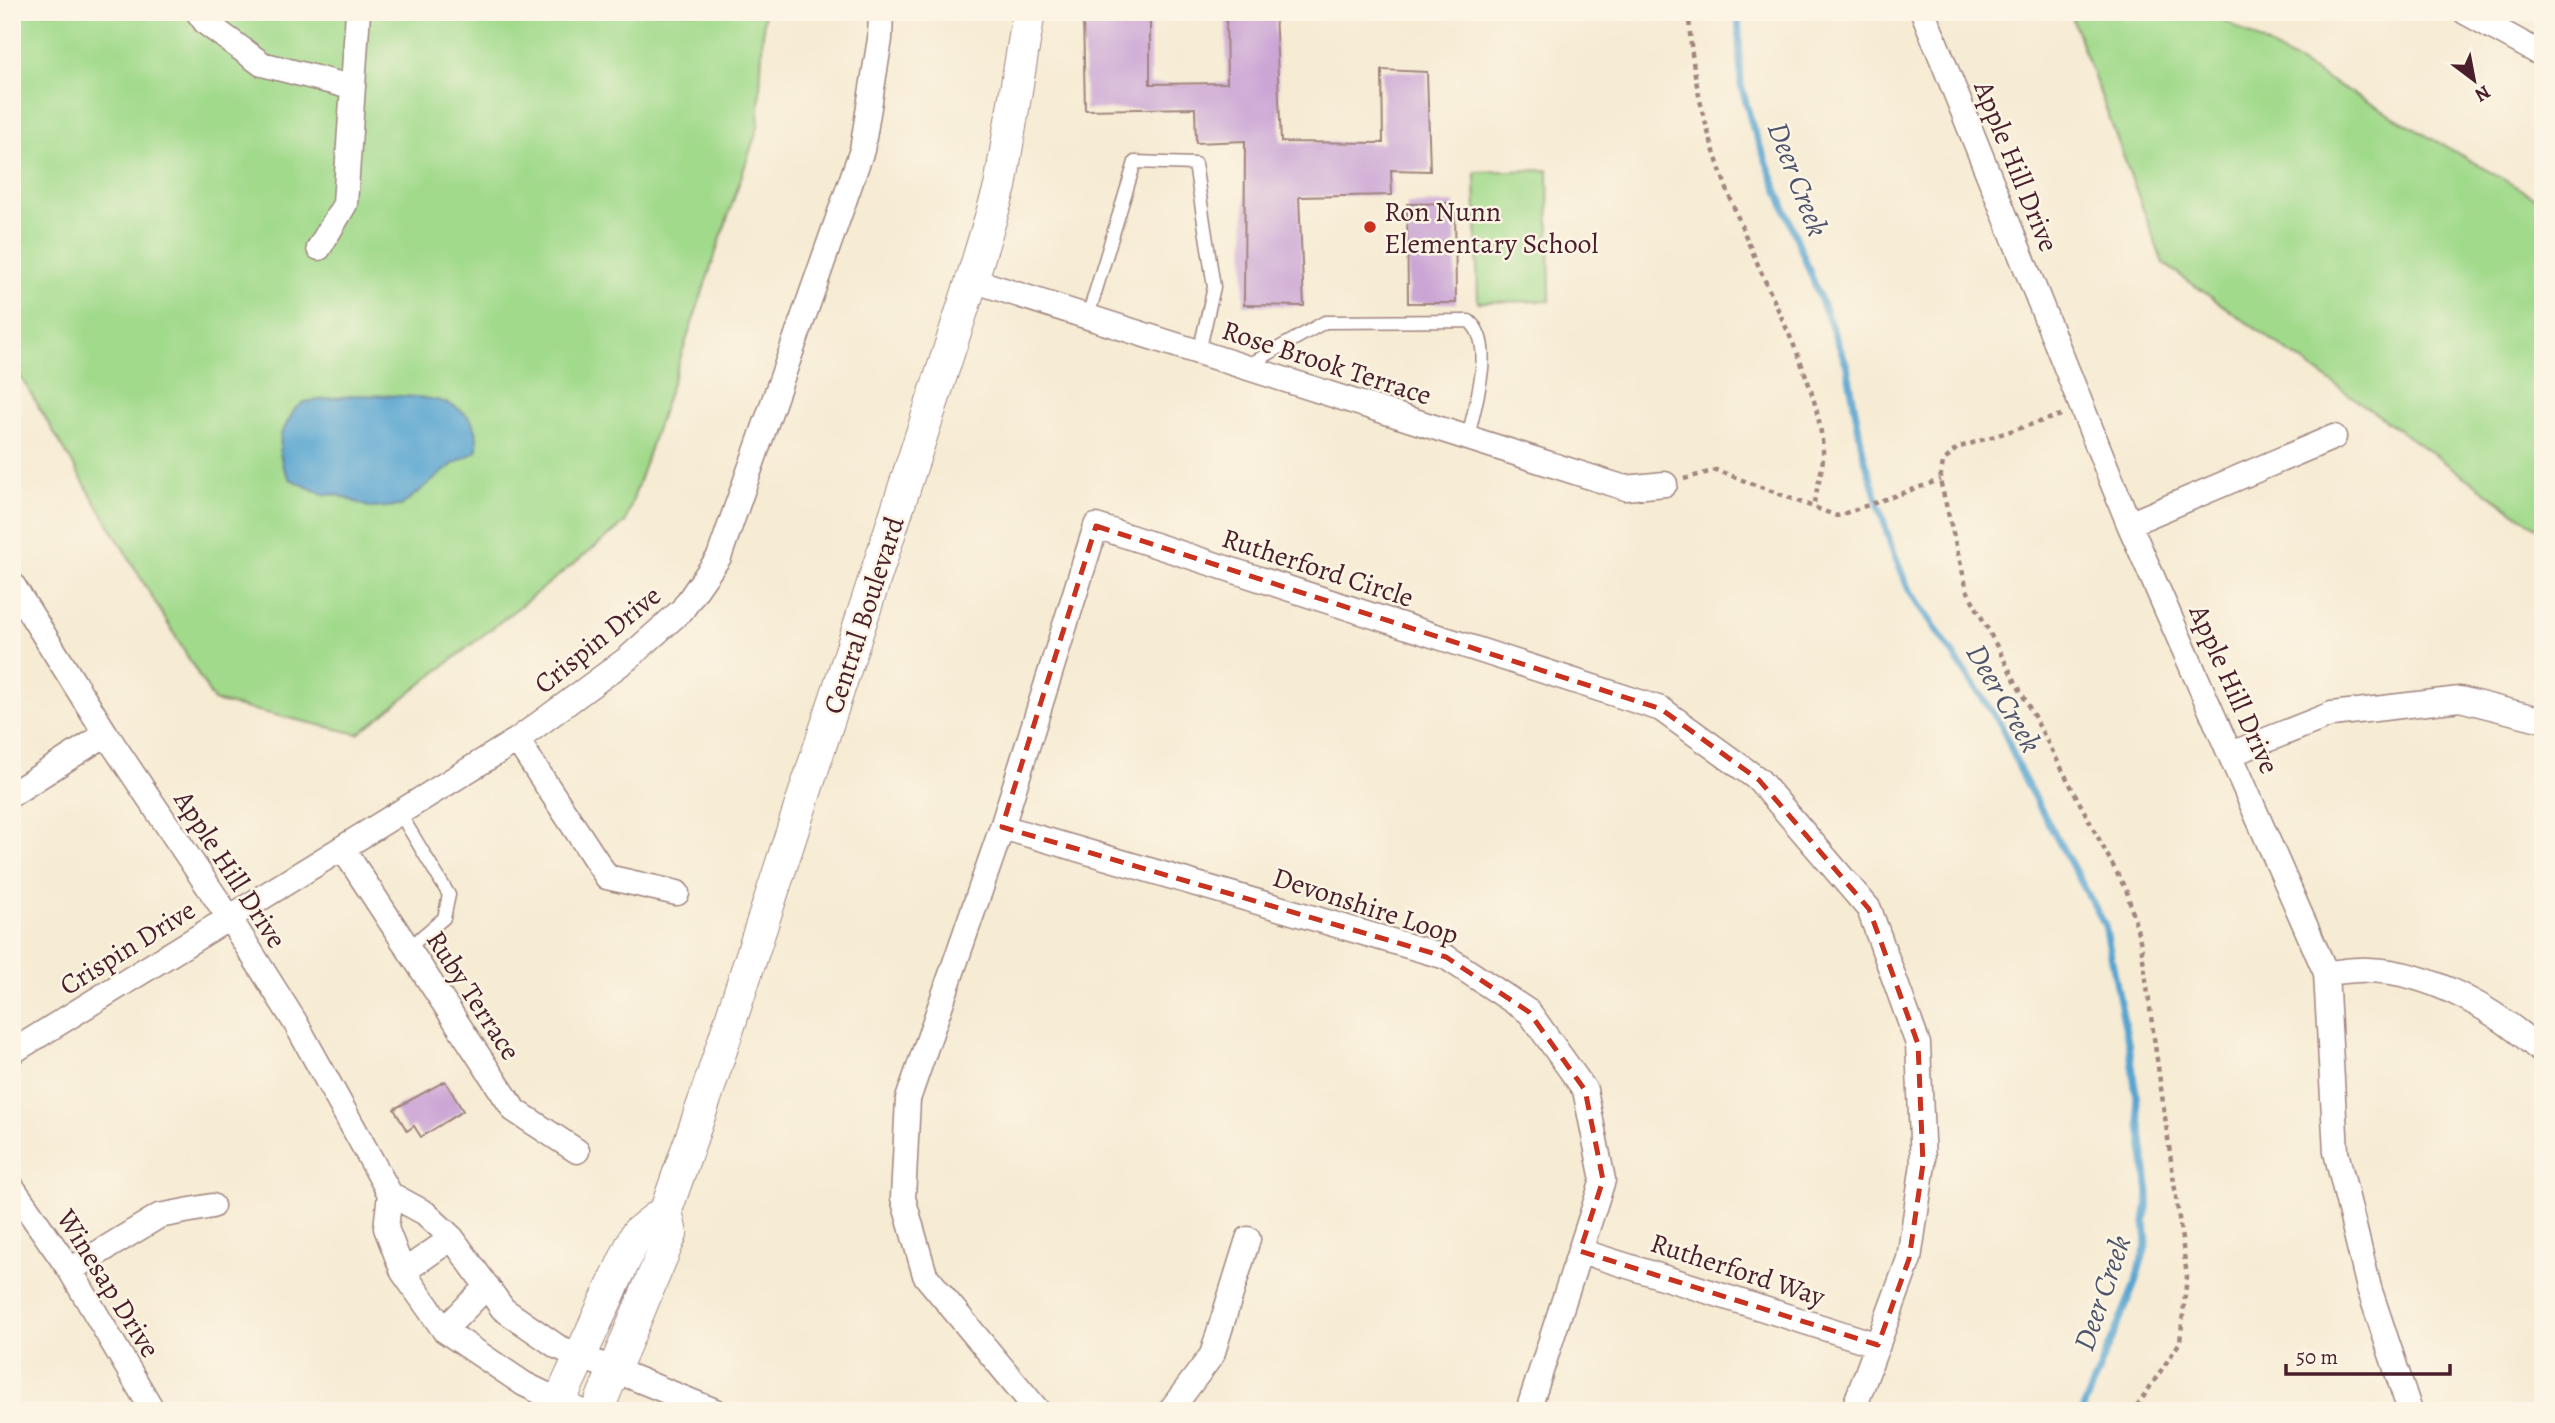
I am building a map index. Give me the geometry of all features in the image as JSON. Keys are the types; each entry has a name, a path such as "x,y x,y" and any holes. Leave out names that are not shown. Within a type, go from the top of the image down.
{"street":[{"path":"198,12 262,64 351,87"},
{"path":"319,248 345,204 358,12"},
{"name":"Crispin Drive","path":"12,1052 517,740 628,659 682,610 719,557 862,150 880,38 881,12"},
{"name":"Central Boulevard","path":"597,1411 671,1234 666,1210 705,1099 972,280 1000,187 1029,12"},
{"name":"Apple Hill Drive","path":"1923,12 2129,524 2326,973 2336,1152 2369,1288 2410,1411"},
{"path":"2465,12 2543,54"},
{"name":"Rose Brook Terrace","path":"972,280 1625,488 1665,484"},
{"path":"2129,524 2334,438"},
{"name":"Rutherford Circle","path":"1038,1411 925,1275 903,1198 908,1099 1002,827 1096,526 1661,709 1759,780 1869,909 1918,1044 1923,1164 1909,1259 1853,1411"},
{"name":"Apple Hill Drive","path":"12,584 295,1022 390,1194"},
{"path":"2231,754 2332,714 2460,699 2543,720"},
{"path":"12,794 106,733"},
{"path":"517,740 607,877 677,893"},
{"name":"Devonshire Loop","path":"1002,827 1446,957 1529,1012 1585,1090 1603,1180 1528,1411"},
{"name":"Ruby Terrace","path":"343,849 514,1110 577,1151"},
{"path":"2326,973 2371,970 2427,981 2473,1002 2529,1040 2543,1053"},
{"name":"Winesap Drive","path":"12,1188 69,1270 153,1411"},
{"path":"666,1210 637,1233 581,1354 565,1408 444,1330 403,1272 386,1228 390,1194 425,1213 452,1238 503,1308 558,1347 581,1354 715,1411"},
{"path":"69,1270 159,1216 212,1206"},
{"path":"403,1272 452,1238"},
{"path":"1170,1411 1212,1355 1248,1239"},
{"name":"Rutherford Way","path":"1580,1251 1878,1345"},
{"path":"444,1330 488,1286"}],"lane":[{"path":"1087,316 1135,162 1195,164 1214,287 1199,352"},
{"path":"1245,367 1325,323 1469,321 1477,327 1484,353 1468,438"},
{"path":"399,812 449,895 444,918 408,948"}],"path":[{"path":"1689,12 1689,45 1702,110 1717,164 1804,365 1820,426 1823,454 1813,508"},
{"path":"2082,408 1958,448 1943,462 1940,480 1967,590 2127,892 2141,944 2187,1276 2180,1342 2134,1411"},
{"path":"1665,484 1716,470 1837,516 1940,480"}],"highlighted area":[{"path":"1096,526 1661,709 1759,780 1869,909 1918,1044 1923,1164 1909,1259 1878,1345 1580,1251 1603,1180 1585,1090 1529,1012 1446,957 1002,827"}],"green space":[{"path":"12,12 764,12 758,127 625,523 358,734 214,701 12,362"},
{"path":"2070,12 2210,12 2543,202 2543,532 2163,263"},
{"path":"1548,170 1550,301 1478,302 1475,172"}],"water":[{"path":"357,395 423,398 455,407 467,415 475,428 477,451 452,465 401,506 371,508 338,495 322,494 290,479 283,467 280,453 281,434 295,409 304,402"}],"building":[{"path":"1226,12 1275,12 1281,142 1383,143 1382,70 1427,72 1430,171 1391,170 1392,195 1299,197 1304,306 1244,305 1245,141 1196,143 1195,108 1085,110 1083,15 1150,14 1150,84 1227,83"},
{"path":"1455,203 1456,303 1408,303 1407,204"},
{"path":"445,1081 463,1111 421,1137 414,1126 407,1131 394,1109"}],"waterway":[{"name":"Deer Creek","path":"1738,12 1741,85 1753,128 1847,366 1863,453 1892,549 1908,588 2001,725 2023,777 2105,925 2131,1057 2149,1193 2145,1222 2147,1243 2134,1286 2082,1411"}],"place":[{"name":"Ron Nunn Elementary School","path":"1370,227"}]}
